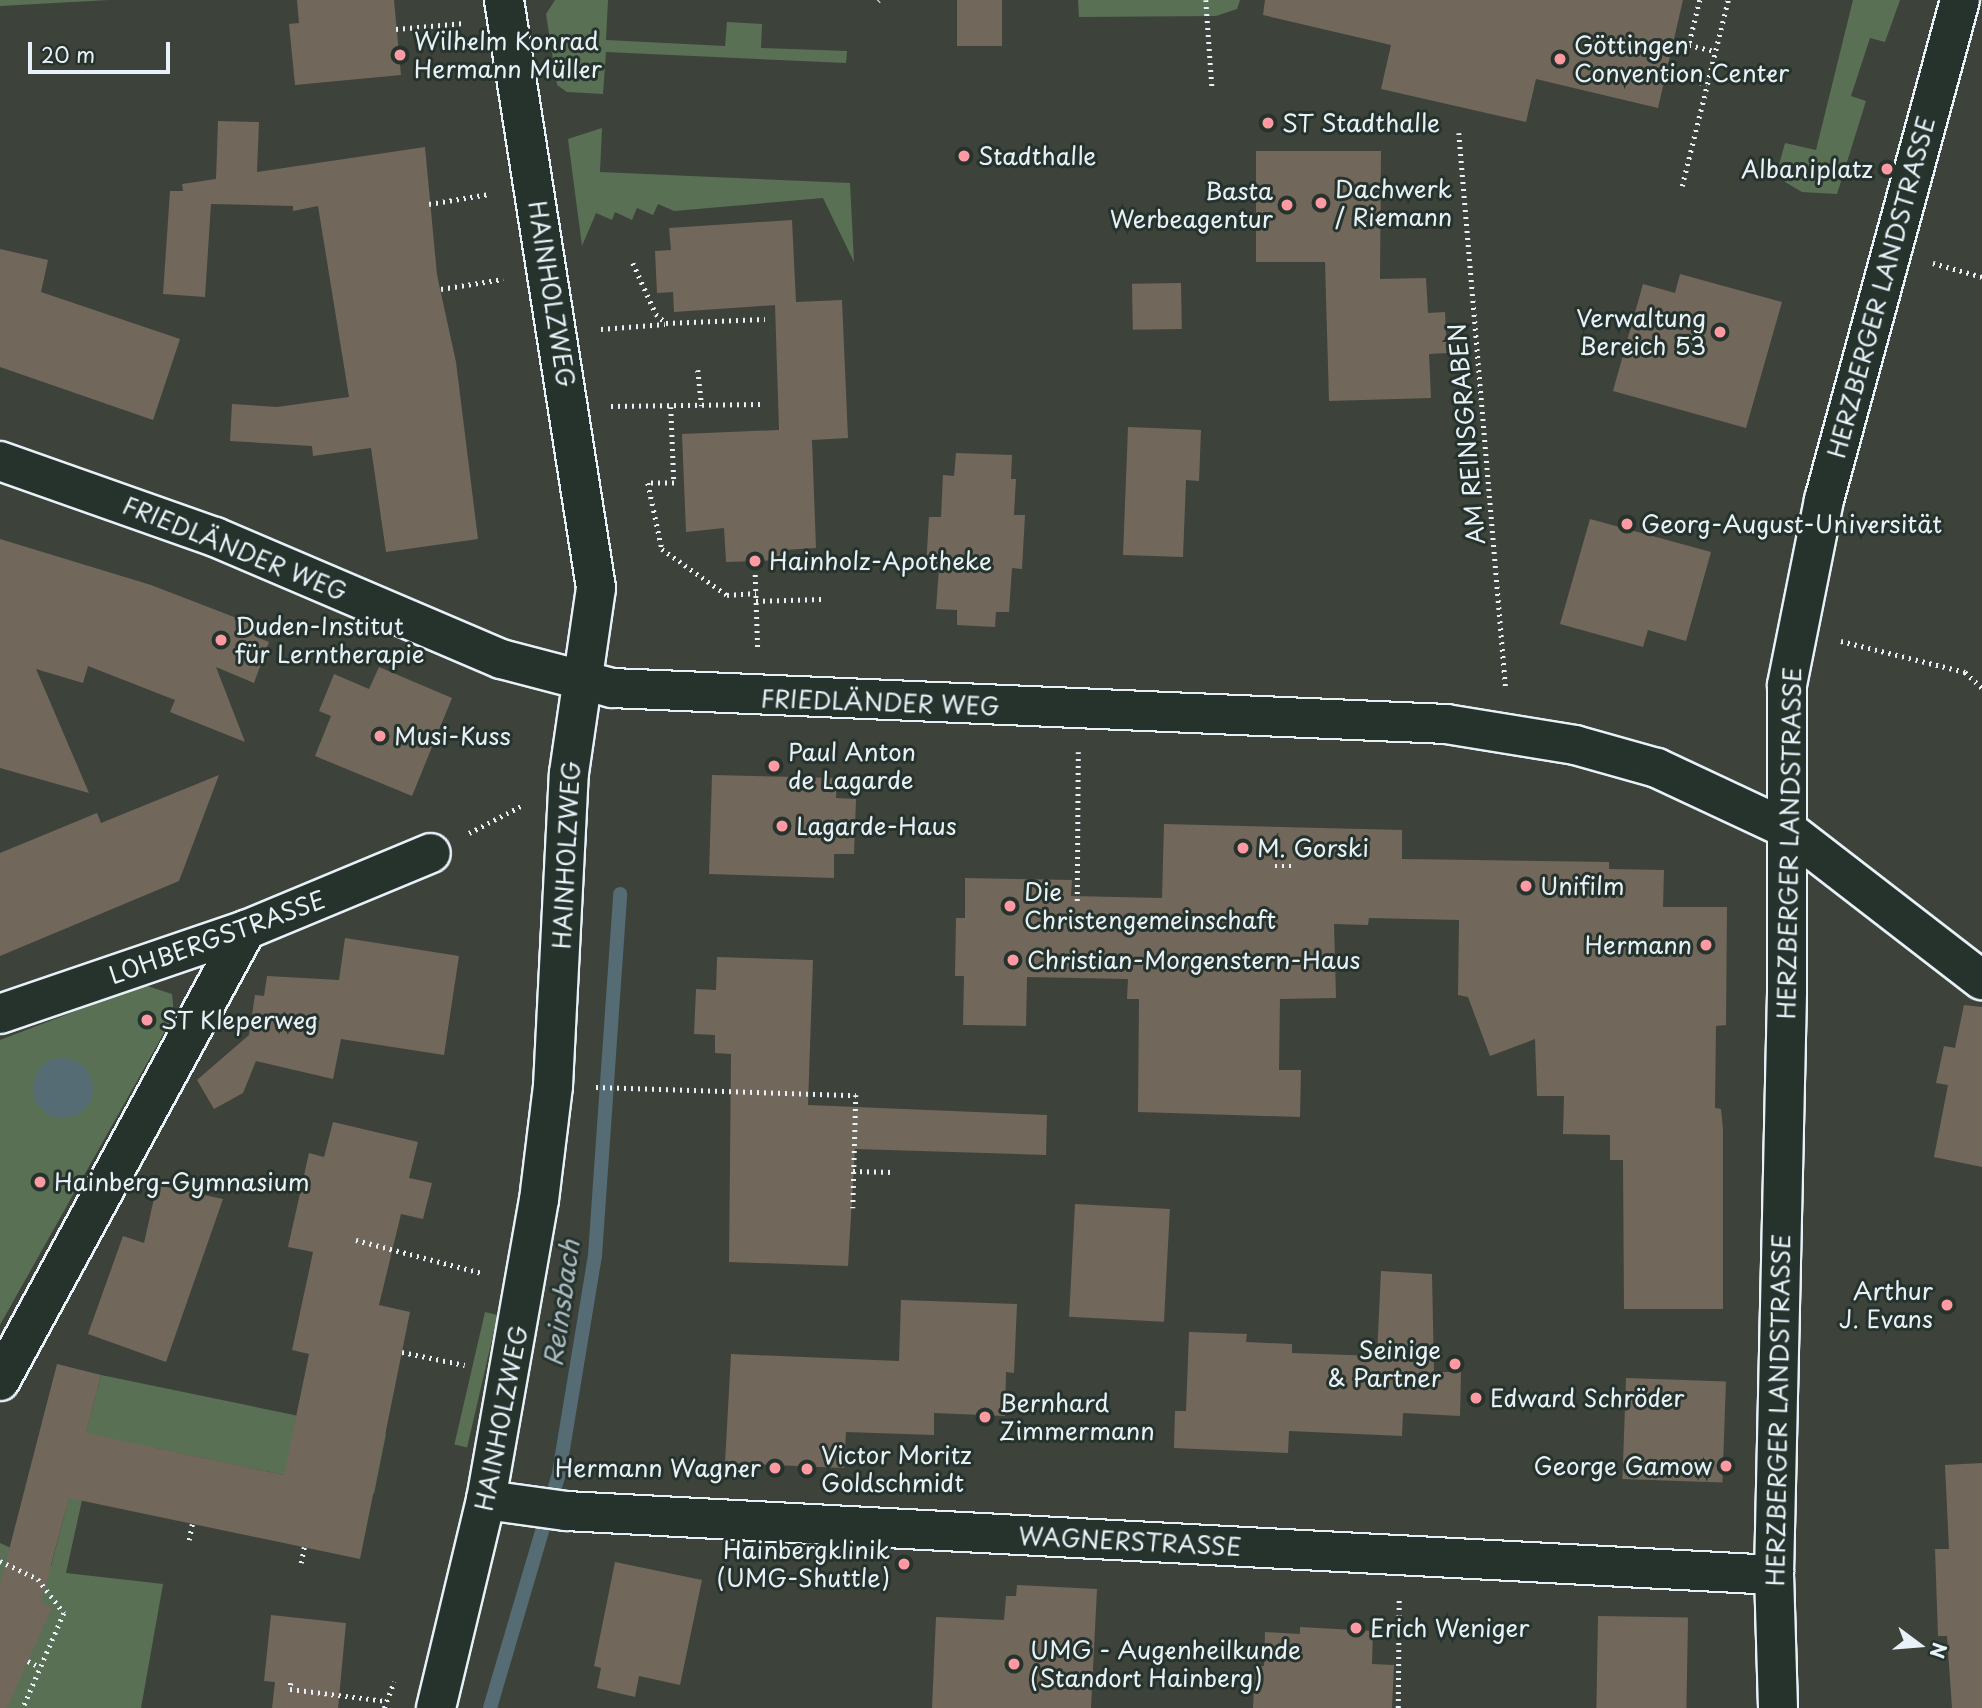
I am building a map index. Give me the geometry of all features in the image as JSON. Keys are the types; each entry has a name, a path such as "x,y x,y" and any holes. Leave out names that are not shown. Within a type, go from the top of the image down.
{"street":[{"name":"HERZBERGER LANDSTRASSE","path":"1778,1708 1774,1575 1787,992 1787,685 1796,629 1857,369 1960,0"},
{"name":"HAINHOLZWEG","path":"436,1708 486,1500 528,1271 551,1098 569,773 596,588 571,410 505,9"},
{"name":"FRIEDLÄNDER WEG","path":"0,461 215,537 501,659 583,682 653,692 760,698 1446,724 1510,732 1657,768 1785,828 1982,979"},
{"name":"LOHBERGSTRASSE","path":"0,1014 246,930 431,853"},
{"path":"0,1381 246,930"},
{"name":"WAGNERSTRASSE","path":"486,1500 551,1509 1774,1575"}],"path":[{"path":"1206,0 1212,86"},
{"path":"1700,0 1689,45 1715,51"},
{"path":"1682,186 1728,0"},
{"path":"396,29 505,9"},
{"path":"1666,74 1707,84"},
{"name":"AM REINSGRABEN","path":"1459,133 1510,732"},
{"path":"429,204 535,186"},
{"path":"633,263 656,314 666,324"},
{"path":"441,289 548,271"},
{"path":"558,332 765,319"},
{"path":"698,370 702,406"},
{"path":"571,410 650,402 671,408 760,404"},
{"path":"671,408 674,483 648,483 662,549 727,595 756,593"},
{"path":"755,561 760,698"},
{"path":"756,601 822,599"},
{"path":"1796,629 1965,672 1982,688"},
{"path":"1077,901 1078,709"},
{"path":"431,853 544,795 569,773"},
{"path":"1275,866 1291,866"},
{"path":"603,1087 856,1095 853,1208"},
{"path":"853,1171 894,1172"},
{"path":"355,1240 483,1273"},
{"path":"401,1352 466,1365"},
{"path":"189,1541 192,1524"},
{"path":"301,1563 304,1547"},
{"path":"1398,1708 1401,1556"},
{"path":"0,1561 38,1579 64,1613 23,1708"},
{"path":"28,1661 40,1667"},
{"path":"291,1684 290,1689 387,1701"}],"green space":[{"path":"0,0 109,0 0,6"},
{"path":"555,0 608,0 606,40 725,46 727,22 762,24 761,48 847,51 846,63 606,52 603,94 567,92 557,85 546,14"},
{"path":"1078,0 1240,0 1237,9 1216,16 1079,17"},
{"path":"1853,0 1900,0 1885,42 1870,38 1851,96 1866,101 1837,194 1802,192 1785,182 1779,165 1785,143 1816,150"},
{"path":"602,128 600,172 850,183 854,262 823,198 674,211 658,204 653,215 637,208 632,220 615,212 612,220 596,213 582,246 568,139"},
{"name":"Hainberg-Gymnasium","path":"144,985 172,994 174,1015 0,1325 0,1040"},
{"path":"485,1312 498,1315 467,1447 454,1445"},
{"path":"101,1375 386,1434 374,1494 151,1447 84,1491 66,1573 163,1584 141,1708 0,1708 0,1543 51,1566"}],"water":[{"path":"63,1058 80,1063 88,1071 93,1088 88,1105 80,1113 63,1118 46,1113 38,1105 33,1088 38,1071 46,1063"}],"building":[{"path":"297,0 394,0 401,75 295,85 289,24 299,23"},
{"path":"957,0 1002,0 1002,46 957,46"},
{"name":"Göttingen Convention Center","path":"1265,0 1683,0 1658,108 1536,79 1526,122 1381,89 1391,45 1263,15"},
{"path":"218,121 259,122 257,172 425,147 437,275 456,362 478,539 386,552 371,448 313,456 312,446 230,441 232,404 277,407 349,397 318,206 293,211 293,206 211,204 205,297 163,294 170,191 183,191 182,184 216,179"},
{"path":"1256,151 1381,151 1380,279 1426,278 1428,313 1445,312 1447,353 1429,354 1431,398 1329,401 1325,262 1256,262"},
{"path":"792,220 796,302 842,300 848,438 812,440 816,548 783,550 783,560 726,562 724,528 686,532 682,434 779,430 775,305 674,312 673,292 657,293 655,251 671,250 669,228"},
{"path":"0,249 48,260 41,292 180,339 153,420 0,367"},
{"path":"1680,274 1782,302 1746,428 1613,391 1643,284 1675,293"},
{"path":"1181,283 1182,329 1133,330 1132,284"},
{"path":"1128,427 1201,430 1199,481 1186,480 1183,557 1123,555"},
{"path":"956,453 1012,455 1011,479 1016,479 1014,515 1025,515 1022,569 1012,568 1009,612 996,612 995,627 957,625 957,610 936,609 939,568 926,567 929,517 941,517 943,475 954,476"},
{"path":"1590,519 1711,552 1686,641 1648,630 1643,647 1560,624"},
{"path":"0,539 151,585 257,626 254,636 269,642 254,683 216,667 245,742 170,712 175,700 88,666 83,683 36,669 89,793 0,768"},
{"name":"Musi-Kuss","path":"379,667 452,698 412,796 315,756 331,716 319,711 334,674 369,689"},
{"path":"219,775 179,881 0,956 0,853 97,813 101,823"},
{"name":"Lagarde-Haus","path":"712,775 837,778 836,798 856,799 854,854 834,854 834,878 709,874"},
{"path":"1164,824 1402,830 1402,859 1609,862 1609,869 1664,870 1663,907 1727,907 1726,1025 1716,1026 1715,1108 1721,1109 1723,1130 1723,1309 1624,1309 1623,1160 1610,1160 1610,1135 1563,1134 1564,1096 1537,1096 1535,1039 1490,1056 1468,997 1458,995 1459,920 1369,918 1368,925 1334,924 1336,998 1280,999 1279,1070 1301,1070 1300,1117 1138,1112 1139,999 1127,999 1128,979 1027,977 1026,1026 963,1025 964,976 955,976 956,918 965,918 965,878 1072,880 1071,896 1162,898"},
{"path":"345,938 459,956 444,1055 341,1039 333,1079 256,1061 243,1093 214,1109 197,1080 249,1035 255,995 264,996 267,976 339,980"},
{"path":"717,957 813,960 808,1105 1047,1115 1046,1155 855,1149 848,1266 729,1262 731,1054 715,1053 715,1035 694,1034 696,989 716,990"},
{"path":"1964,1005 1982,1007 1982,1167 1934,1157 1948,1085 1936,1083 1944,1046 1955,1048"},
{"path":"333,1122 418,1142 409,1178 432,1183 423,1219 401,1214 379,1305 410,1312 360,1559 69,1498 41,1602 52,1607 7,1708 0,1708 0,1585 57,1364 101,1375 86,1433 284,1475 309,1354 292,1350 313,1252 288,1247 309,1153 324,1157"},
{"path":"157,1185 223,1199 166,1362 88,1334 123,1236 144,1243"},
{"path":"1075,1204 1170,1209 1164,1322 1069,1317"},
{"path":"1381,1271 1432,1274 1434,1372 1461,1372 1460,1416 1403,1413 1402,1436 1289,1431 1288,1453 1174,1448 1175,1411 1186,1411 1189,1332 1247,1334 1246,1342 1292,1344 1292,1353 1377,1356"},
{"path":"901,1300 1017,1304 1014,1373 1006,1372 1005,1416 934,1413 934,1435 846,1432 844,1468 725,1463 731,1354 899,1361"},
{"path":"1626,1378 1726,1381 1722,1482 1622,1479"},
{"path":"1982,1463 1982,1708 1952,1708 1947,1636 1938,1636 1935,1549 1949,1549 1945,1465"},
{"path":"615,1562 702,1580 680,1685 639,1676 635,1697 597,1688 601,1668 594,1666"},
{"name":"UMG - Augenheilkunde (Standort Hainberg)","path":"1017,1585 1097,1589 1091,1708 932,1708 936,1617 1004,1620 1006,1596 1016,1596"},
{"path":"271,1615 346,1623 338,1708 272,1708 275,1682 264,1681"},
{"path":"1598,1616 1688,1618 1686,1708 1596,1708"},
{"path":"1300,1627 1373,1631 1372,1664 1394,1665 1392,1708 1253,1708 1255,1666 1264,1666 1265,1632 1300,1634"}],"waterway":[{"name":"Reinsbach","path":"490,1708 559,1473 595,1255 620,894"}],"place":[{"name":"Wilhelm Konrad Hermann Müller","path":"400,55"},
{"name":"Göttingen Convention Center","path":"1560,59"},
{"name":"ST Stadthalle","path":"1268,123"},
{"name":"Stadthalle","path":"964,156"},
{"name":"Albaniplatz","path":"1887,169"},
{"name":"Dachwerk / Riemann","path":"1321,203"},
{"name":"Basta Werbeagentur","path":"1287,205"},
{"name":"Verwaltung Bereich 53","path":"1720,332"},
{"name":"Georg-August-Universität","path":"1627,524"},
{"name":"Hainholz-Apotheke","path":"755,561"},
{"name":"Duden-Institut für Lerntherapie","path":"221,640"},
{"name":"Musi-Kuss","path":"380,736"},
{"name":"Paul Anton de Lagarde","path":"774,766"},
{"name":"Lagarde-Haus","path":"782,826"},
{"name":"M. Gorski","path":"1243,848"},
{"name":"Unifilm","path":"1526,886"},
{"name":"Die Christengemeinschaft","path":"1010,906"},
{"name":"Hermann","path":"1706,945"},
{"name":"Christian-Morgenstern-Haus","path":"1013,960"},
{"name":"ST Kleperweg","path":"147,1020"},
{"name":"Hainberg-Gymnasium","path":"40,1182"},
{"name":"Arthur J. Evans","path":"1947,1305"},
{"name":"Seinige & Partner","path":"1455,1364"},
{"name":"Edward Schröder","path":"1476,1398"},
{"name":"Bernhard Zimmermann","path":"985,1417"},
{"name":"George Gamow","path":"1726,1466"},
{"name":"Hermann Wagner","path":"775,1468"},
{"name":"Victor Moritz Goldschmidt","path":"807,1469"},
{"name":"Hainbergklinik (UMG-Shuttle)","path":"904,1564"},
{"name":"Erich Weniger","path":"1356,1628"},
{"name":"UMG - Augenheilkunde (Standort Hainberg)","path":"1014,1664"}]}
